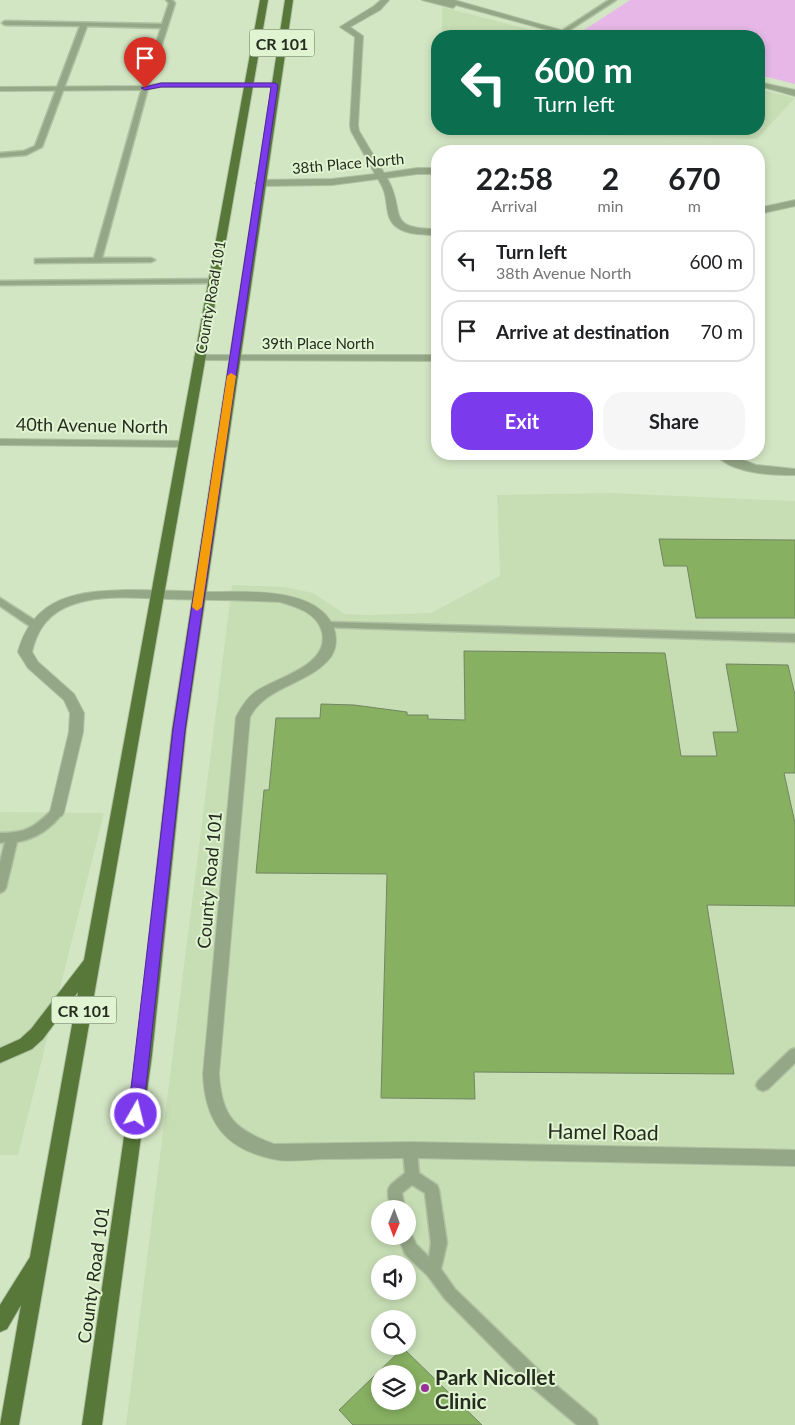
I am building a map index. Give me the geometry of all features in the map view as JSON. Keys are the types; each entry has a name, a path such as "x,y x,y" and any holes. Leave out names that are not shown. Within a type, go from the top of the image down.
{"main road":[{"name":"County Road 101","path":"9,1425 264,0"},
{"name":"County Road 101","path":"92,1425 144,1056 179,730 274,89 289,0"},
{"path":"0,1056 26,1044 37,1034 92,960"},
{"path":"0,1323 41,1254"}],"street":[{"path":"385,0 377,8 344,27 359,36 354,125 392,196 394,221 403,228 420,232 431,232"},
{"path":"426,0 520,20"},
{"path":"445,0 556,30"},
{"path":"765,86 795,93"},
{"path":"0,89 145,88 160,92 274,89"},
{"name":"38th Place North","path":"260,182 332,182 431,172"},
{"path":"765,210 795,203"},
{"name":"39th Place North","path":"199,358 431,358"},
{"name":"40th Avenue North","path":"0,442 184,444"},
{"path":"734,460 763,470 795,472"},
{"path":"58,812 76,732 77,713 69,697 32,665 25,652 31,630 48,613 65,603 93,597 199,595 280,598 302,603 317,613 326,625"},
{"name":"County Road 101","path":"326,625 330,634 329,644 319,661 299,676 262,693 249,704 243,717 211,1074 212,1091 216,1112 228,1128 247,1142 274,1152 410,1150"},
{"name":"Hamel Road","path":"410,1150 795,1158"}],"lane":[{"path":"98,260 145,88 172,3 169,0"},
{"path":"566,30 613,0"},
{"path":"2,24 165,26"},
{"path":"0,155 26,153 38,147 84,25"},
{"path":"38,261 151,260"},
{"path":"0,283 213,281"},
{"path":"0,601 35,625"},
{"path":"326,625 795,638"},
{"path":"6,838 34,834 58,812"},
{"path":"0,848 6,838"},
{"path":"0,888 6,838"},
{"path":"762,1085 795,1054"},
{"path":"410,1150 412,1176"},
{"path":"396,1200 394,1191 412,1176"},
{"path":"412,1176 432,1190 439,1243 433,1271"},
{"path":"408,1245 410,1249 433,1271 450,1294 538,1382 590,1425"}],"shaded area":[{"path":"630,0 795,0 795,84 765,76 765,30 584,30"},
{"path":"442,7 532,30 442,30"},
{"path":"765,90 795,98 765,130"},
{"path":"570,135 761,135 757,139"},
{"path":"612,493 795,501 795,1425 126,1425 232,585 285,587 313,593 345,614 431,613 500,576 497,495"},
{"path":"0,812 104,813 18,1155 0,1155"}],"building":[{"path":"659,539 795,540 795,618 696,618 687,566 664,566"},
{"path":"464,651 665,653 681,756 717,756 713,732 738,732 726,664 788,665 795,695 795,773 784,773 795,823 795,906 707,905 734,1074 474,1072 475,1099 381,1098 387,874 256,873 264,790 269,790 276,718 320,718 321,704 354,705 407,712 407,715 428,715 428,719 465,720"},
{"name":"Park Nicollet Clinic","path":"396,1355 410,1355 482,1425 353,1425 339,1410 371,1379 371,1410 416,1410 416,1365 385,1365"}],"slow traffic":[{"path":"197,607 231,376"}],"place":[{"name":"Park Nicollet Clinic","path":"425,1388"}],"route":[{"path":"136,1114 179,730 275,85 161,85 145,88"}]}
